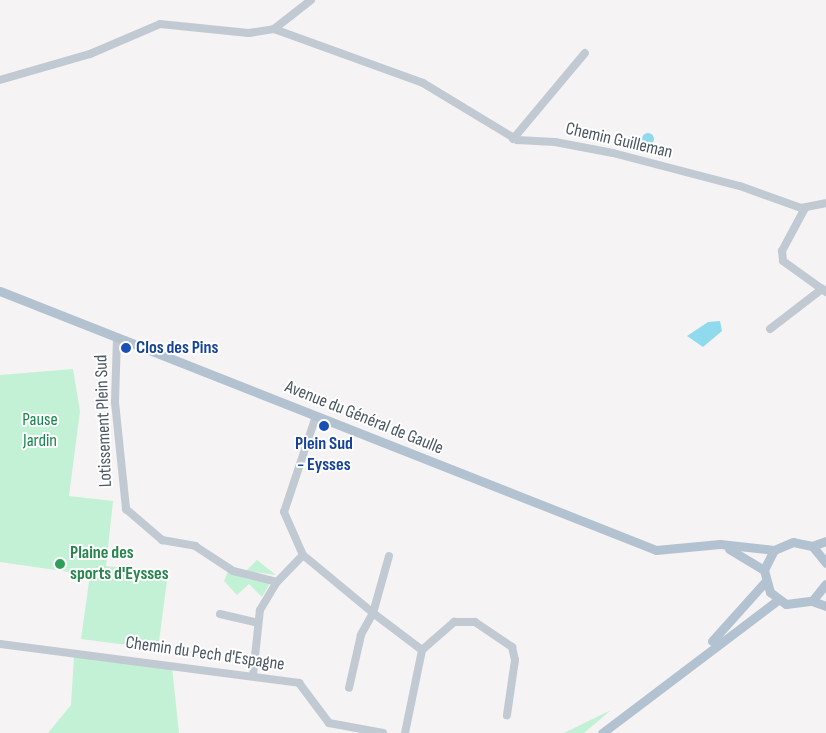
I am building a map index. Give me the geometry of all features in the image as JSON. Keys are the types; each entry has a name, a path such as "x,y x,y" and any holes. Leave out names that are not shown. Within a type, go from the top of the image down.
{"main road":[{"name":"Avenue du Général de Gaulle","path":"0,291 656,550 720,544 774,550"},
{"path":"826,541 812,546 792,542 774,550 764,570 765,582 778,600 795,606 812,601 826,584"},
{"path":"720,544 764,570"},
{"path":"812,546 826,562"},
{"path":"690,662 765,582"},
{"path":"602,733 690,662 778,600"},
{"path":"812,601 826,606"}],"street":[{"path":"0,80 90,54 160,24 249,33 274,29 311,0"},
{"name":"Chemin Guilleman","path":"274,29 423,83 513,139 575,144 740,186 805,208"},
{"path":"513,139 585,53"},
{"path":"770,329 824,290 783,261 782,252 805,208 826,203"},
{"name":"Lotissement Plein Sud","path":"117,338 115,402 126,509 162,540 195,546 233,571 277,582"},
{"path":"316,416 284,506 289,529 303,555 422,650"},
{"path":"253,675 256,622 277,582 303,555"},
{"path":"349,688 361,636 374,612 389,556"},
{"path":"360,600 378,594"},
{"path":"220,614 256,622"},
{"path":"405,733 422,650 446,626 466,621 480,624 512,647 515,660 507,714"},
{"name":"Chemin du Pech d'Espagne","path":"0,644 253,675 299,683 329,723 383,733"}],"green space":[{"name":"Plaine des sports d'Eysses","path":"73,369 80,411 69,496 113,501 106,566 168,573 158,649 81,639 90,575 0,562 0,375"},
{"path":"257,560 276,575 246,571"},
{"path":"228,571 244,578 270,583 262,597 249,584 237,595 224,581"},
{"path":"74,656 172,667 179,733 48,733 71,705"},
{"path":"611,710 584,733 564,733"}],"water":[{"path":"646,133 650,133 654,139 650,145 646,145 642,141 642,137"},
{"path":"720,321 722,331 703,347 687,336 708,322"}],"place":[{"name":"Clos des Pins","path":"126,348"},
{"name":"Plein Sud - Eysses","path":"324,426"},
{"name":"Plaine des sports d'Eysses","path":"60,564"}],"park label":[{"name":"Pause Jardin","path":"40,431"}]}
